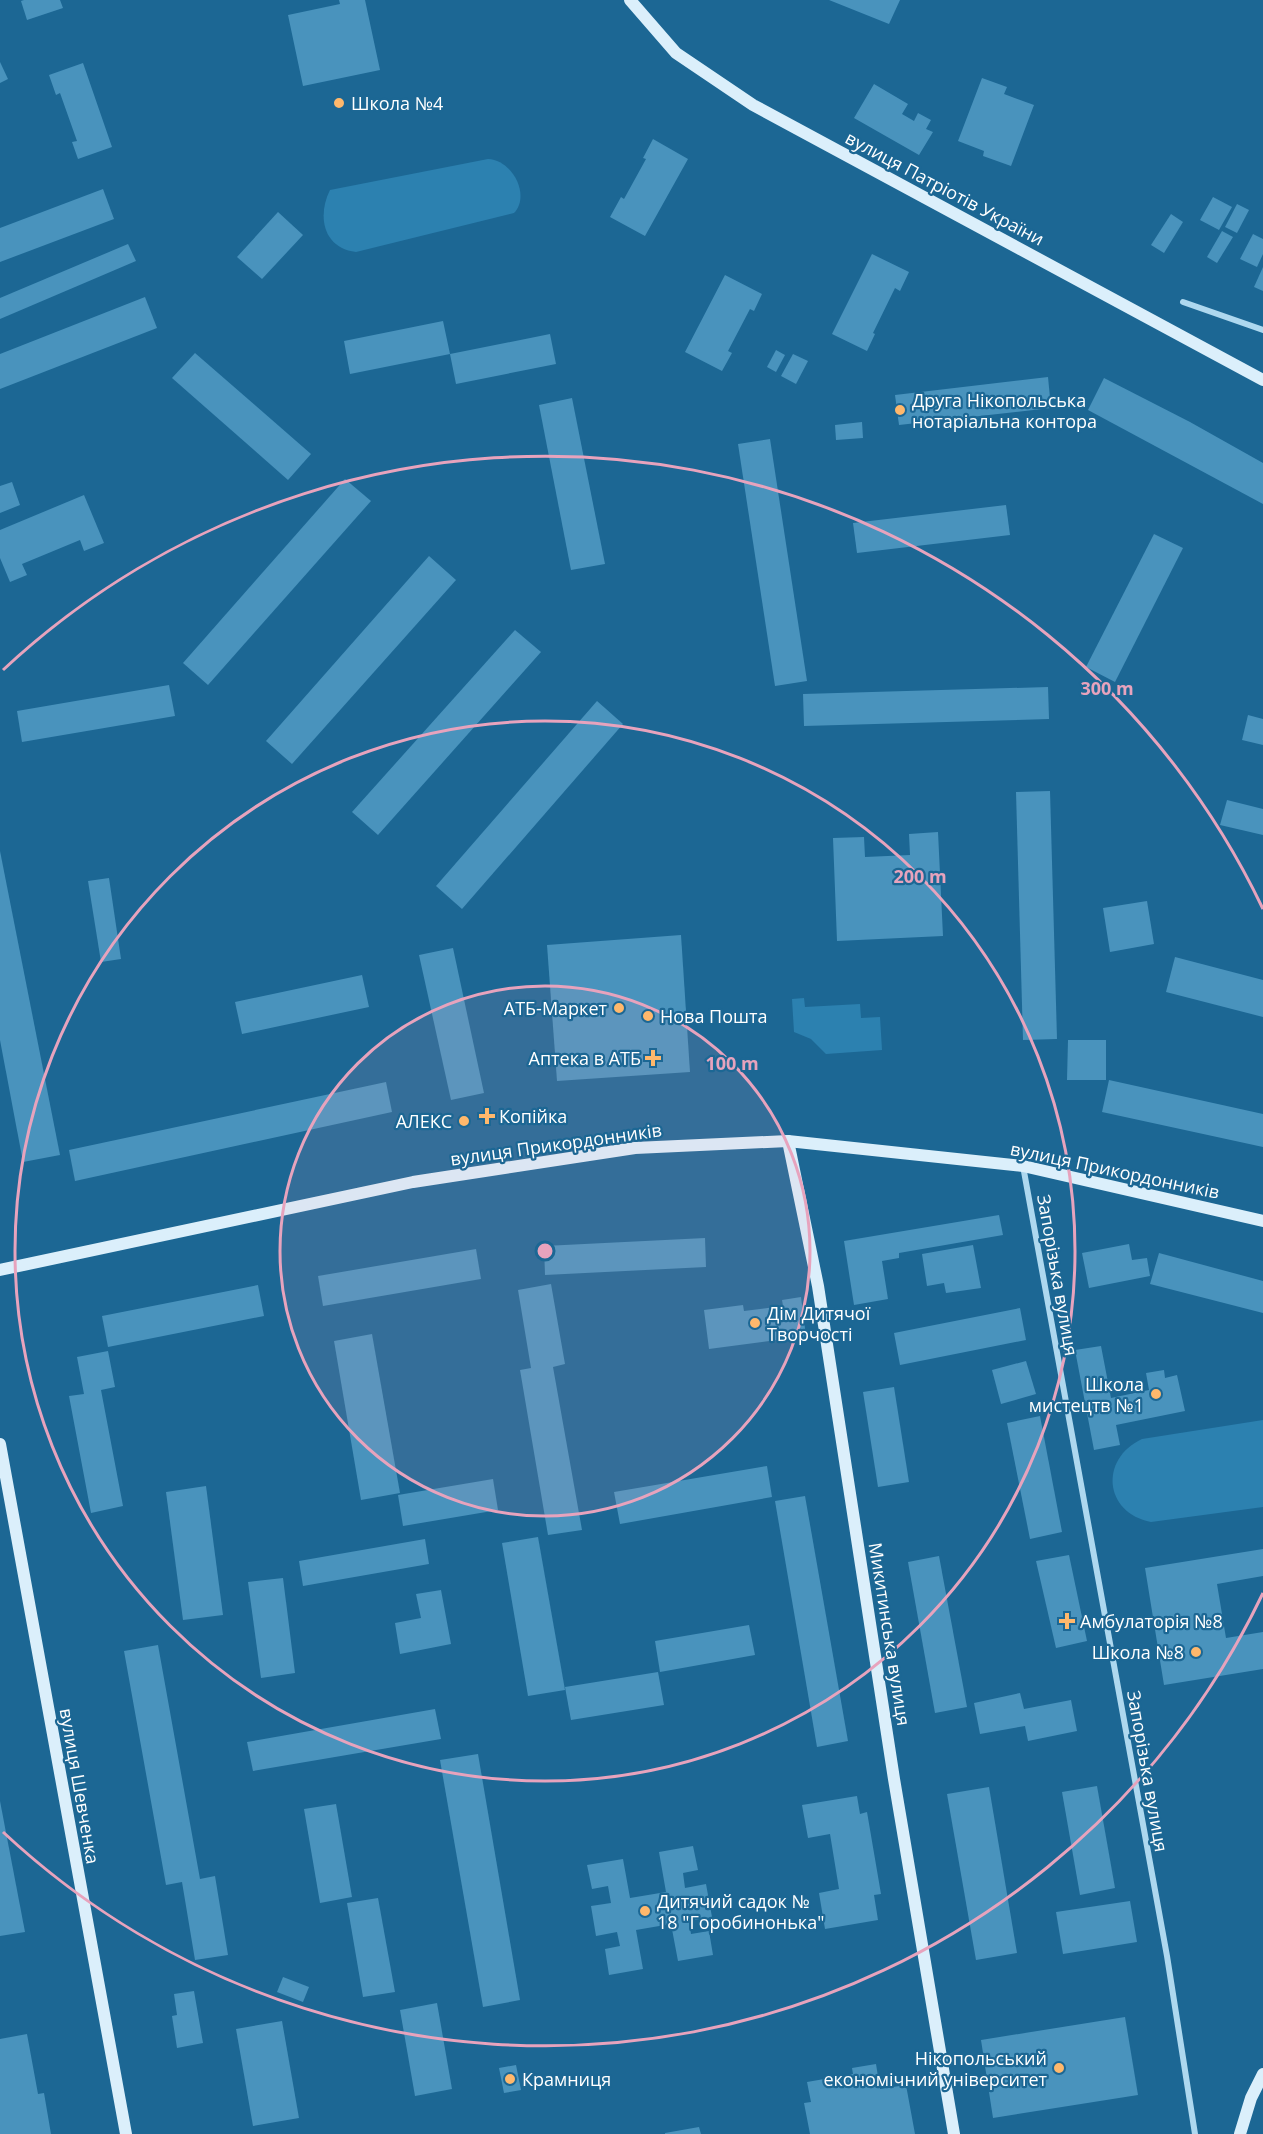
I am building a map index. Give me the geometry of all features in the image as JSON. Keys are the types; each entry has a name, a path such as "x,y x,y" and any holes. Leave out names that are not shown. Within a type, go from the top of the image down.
{"main road":[{"name":"вулиця Патріотів України","path":"630,0 676,53 753,105 1263,380"},
{"name":"вулиця Прикордонників","path":"0,1270 413,1182 635,1148 788,1141 1023,1166 1263,1221"},
{"name":"Микитинська вулиця","path":"788,1141 818,1286 894,1779 954,2134"},
{"name":"вулиця Шевченка","path":"0,1444 126,2134"},
{"path":"1240,2134 1251,2098 1263,2074"}],"street":[{"path":"1184,302 1263,330"},
{"name":"Запорізька вулиця","path":"1023,1166 1167,1956 1195,2134"}],"shaded area":[{"path":"488,159 505,165 520,188 519,206 514,213 356,252 336,244 326,229 324,210 330,190"},
{"path":"804,998 805,1007 860,1004 861,1018 880,1017 882,1050 826,1054 811,1039 794,1032 792,999"},
{"path":"1263,1420 1263,1507 1151,1522 1135,1517 1116,1497 1113,1485 1114,1472 1119,1459 1128,1448 1142,1439"}],"building":[{"path":"60,0 63,8 27,20 21,1"},
{"path":"339,0 365,0 380,70 303,86 288,15 340,4"},
{"path":"829,0 900,0 889,24"},
{"path":"0,62 8,79 0,83"},
{"path":"83,63 112,147 78,159 72,142 77,141 60,93 56,95 49,75"},
{"path":"982,78 1007,87 1004,94 1034,105 1011,166 983,156 984,151 958,141"},
{"path":"874,84 908,104 902,114 914,121 918,113 931,120 926,129 933,132 919,155 854,118"},
{"path":"653,139 688,159 645,236 610,217 621,197 624,199 646,159 643,158"},
{"path":"103,189 114,219 0,262 0,228"},
{"path":"1213,197 1232,207 1219,230 1200,220"},
{"path":"1237,204 1249,210 1237,233 1225,227"},
{"path":"278,212 303,235 262,279 237,257"},
{"path":"1171,214 1183,222 1164,253 1151,245"},
{"path":"1222,231 1233,237 1217,263 1207,257"},
{"path":"1253,234 1263,239 1263,254 1257,267 1240,259"},
{"path":"128,244 136,261 0,319 0,298"},
{"path":"872,254 909,272 900,291 895,288 873,333 875,334 867,351 832,334"},
{"path":"1263,267 1263,291 1254,287"},
{"path":"725,275 762,294 754,311 750,309 728,351 732,353 722,371 685,352"},
{"path":"145,297 157,328 0,389 0,354"},
{"path":"443,321 450,354 350,374 344,341"},
{"path":"550,334 556,364 456,384 450,354"},
{"path":"776,350 785,355 776,372 767,367"},
{"path":"195,353 311,454 288,480 172,378"},
{"path":"793,354 808,361 796,384 781,376"},
{"path":"1048,377 1051,408 899,425 895,395"},
{"path":"1104,378 1263,463 1263,504 1088,410"},
{"path":"572,398 605,564 571,570 539,405"},
{"path":"862,422 863,438 836,440 835,425"},
{"path":"770,439 807,681 775,686 738,444"},
{"path":"345,479 371,501 208,685 183,663"},
{"path":"12,482 20,505 0,513 0,486"},
{"path":"84,495 104,543 84,551 80,540 22,564 27,575 10,582 0,558 0,530"},
{"path":"1006,505 1010,535 857,553 853,523"},
{"path":"1154,534 1183,548 1115,682 1086,667"},
{"path":"429,556 456,580 292,764 266,741"},
{"path":"515,630 541,652 378,835 352,812"},
{"path":"169,685 175,716 22,742 17,711"},
{"path":"1048,687 1049,719 804,726 803,694"},
{"path":"597,701 623,724 462,909 436,886"},
{"path":"1248,715 1263,719 1263,745 1242,740"},
{"path":"1050,791 1057,1039 1023,1040 1016,792"},
{"path":"1227,800 1263,809 1263,835 1220,825"},
{"path":"938,832 943,936 837,941 833,838 864,837 865,857 910,855 909,834"},
{"path":"0,851 60,1155 23,1162 0,1040"},
{"path":"109,878 121,959 101,962 88,881"},
{"path":"1147,901 1154,944 1110,952 1103,908"},
{"name":"АТБ-Маркет","path":"681,935 690,1072 557,1081 547,945"},
{"path":"453,948 484,1093 451,1100 419,955"},
{"path":"1175,957 1263,980 1263,1017 1166,992"},
{"path":"362,975 369,1007 242,1034 235,1002"},
{"path":"1068,1040 1106,1040 1106,1080 1067,1080"},
{"path":"1109,1080 1263,1114 1263,1147 1102,1112"},
{"path":"386,1082 392,1112 75,1181 69,1150"},
{"path":"999,1215 1003,1235 899,1253 899,1258 882,1261 888,1299 854,1305 844,1241"},
{"path":"705,1238 706,1267 545,1275 544,1246"},
{"path":"1129,1244 1132,1260 1147,1258 1150,1276 1089,1288 1082,1253"},
{"path":"973,1245 981,1288 946,1293 944,1283 927,1286 922,1254"},
{"path":"476,1249 481,1279 323,1306 318,1276"},
{"path":"1159,1253 1263,1281 1263,1313 1150,1284"},
{"path":"551,1284 565,1364 553,1367 582,1530 548,1535 520,1370 531,1368 518,1290"},
{"path":"258,1285 264,1316 108,1347 102,1316"},
{"name":"Дім Дитячої Творчості","path":"801,1297 806,1336 709,1349 704,1310 743,1305 744,1311 783,1306 782,1300"},
{"path":"1020,1308 1026,1340 900,1365 894,1333"},
{"path":"372,1334 400,1493 361,1500 334,1341"},
{"name":"Школа мистецтв №1","path":"1101,1346 1111,1398 1149,1390 1146,1373 1164,1370 1165,1378 1177,1375 1185,1411 1116,1425 1120,1445 1094,1450 1075,1350"},
{"path":"108,1351 115,1387 101,1390 123,1506 91,1513 69,1396 84,1394 77,1357"},
{"path":"1026,1361 1036,1394 1001,1404 992,1370"},
{"path":"894,1387 909,1482 878,1487 863,1392"},
{"path":"1040,1416 1062,1532 1030,1539 1007,1423"},
{"path":"767,1466 772,1497 620,1524 614,1492"},
{"path":"493,1479 498,1510 403,1526 398,1495"},
{"path":"206,1486 223,1615 183,1620 166,1492"},
{"path":"805,1496 848,1741 817,1747 775,1501"},
{"path":"538,1537 565,1690 528,1696 502,1543"},
{"path":"425,1539 429,1564 303,1586 299,1561"},
{"path":"1263,1549 1263,1576 1217,1584 1226,1638 1263,1632 1263,1669 1164,1685 1145,1568"},
{"name":"Амбулаторія №8","path":"1069,1555 1087,1641 1056,1648 1036,1561"},
{"path":"939,1556 967,1707 935,1713 908,1562"},
{"path":"283,1578 295,1673 261,1678 248,1582"},
{"path":"441,1590 451,1644 400,1654 395,1623 421,1618 416,1594"},
{"path":"749,1625 755,1655 660,1672 655,1641"},
{"path":"158,1645 200,1879 215,1876 228,1955 195,1960 182,1882 166,1885 124,1651"},
{"path":"658,1672 664,1705 571,1720 565,1687"},
{"path":"1020,1693 1024,1709 1071,1700 1077,1731 1028,1741 1025,1726 980,1734 974,1703"},
{"path":"435,1709 441,1739 253,1771 247,1742"},
{"path":"478,1754 520,2000 483,2007 440,1760"},
{"path":"1097,1786 1115,1888 1080,1895 1062,1792"},
{"path":"989,1787 1017,1953 976,1960 947,1794"},
{"path":"857,1796 860,1814 867,1812 881,1894 874,1895 878,1920 825,1929 819,1893 839,1889 830,1834 808,1838 802,1805"},
{"path":"0,1801 25,1932 0,1936"},
{"path":"336,1804 352,1897 320,1903 304,1809"},
{"path":"693,1846 698,1870 683,1873 685,1888 706,1884 712,1917 689,1921 691,1934 709,1931 713,1955 678,1961 671,1924 636,1930 643,1969 609,1975 605,1949 620,1946 617,1932 596,1936 591,1906 611,1903 608,1886 592,1889 587,1865 623,1859 630,1898 666,1892 659,1852"},
{"path":"378,1898 395,1992 363,1997 347,1903"},
{"path":"1130,1901 1137,1942 1063,1954 1056,1912"},
{"path":"283,1977 309,1987 303,2002 277,1992"},
{"path":"194,1991 203,2043 177,2048 172,2016 177,2015 174,1994"},
{"path":"437,2003 452,2089 415,2096 400,2010"},
{"name":"Нікопольський економічний університет","path":"1125,2017 1138,2095 993,2118 981,2040"},
{"path":"282,2021 299,2118 253,2126 236,2029"},
{"path":"27,2034 38,2094 44,2093 51,2134 0,2134 0,2039"},
{"path":"876,2064 880,2089 906,2085 915,2134 810,2134 804,2103 811,2102 807,2082 853,2074 852,2068"},
{"name":"Крамниця","path":"516,2065 521,2090 504,2093 499,2068"},
{"path":"699,2127 701,2134 665,2134 665,2133"}],"place":[{"name":"Школа №4","path":"339,103"},
{"name":"Друга Нікопольська нотаріальна контора","path":"900,410"},
{"name":"АТБ-Маркет","path":"619,1008"},
{"name":"Нова Пошта","path":"648,1016"},
{"name":"Аптека в АТБ","path":"653,1058"},
{"name":"Копійка","path":"487,1116"},
{"name":"АЛЕКС","path":"464,1121"},
{"name":"Дім Дитячої Творчості","path":"755,1323"},
{"name":"Школа мистецтв №1","path":"1156,1394"},
{"name":"Амбулаторія №8","path":"1067,1621"},
{"name":"Школа №8","path":"1196,1652"},
{"name":"Дитячий садок № 18 \"Горобинонька\"","path":"645,1911"},
{"name":"Нікопольський економічний університет","path":"1059,2068"},
{"name":"Крамниця","path":"510,2079"}]}
